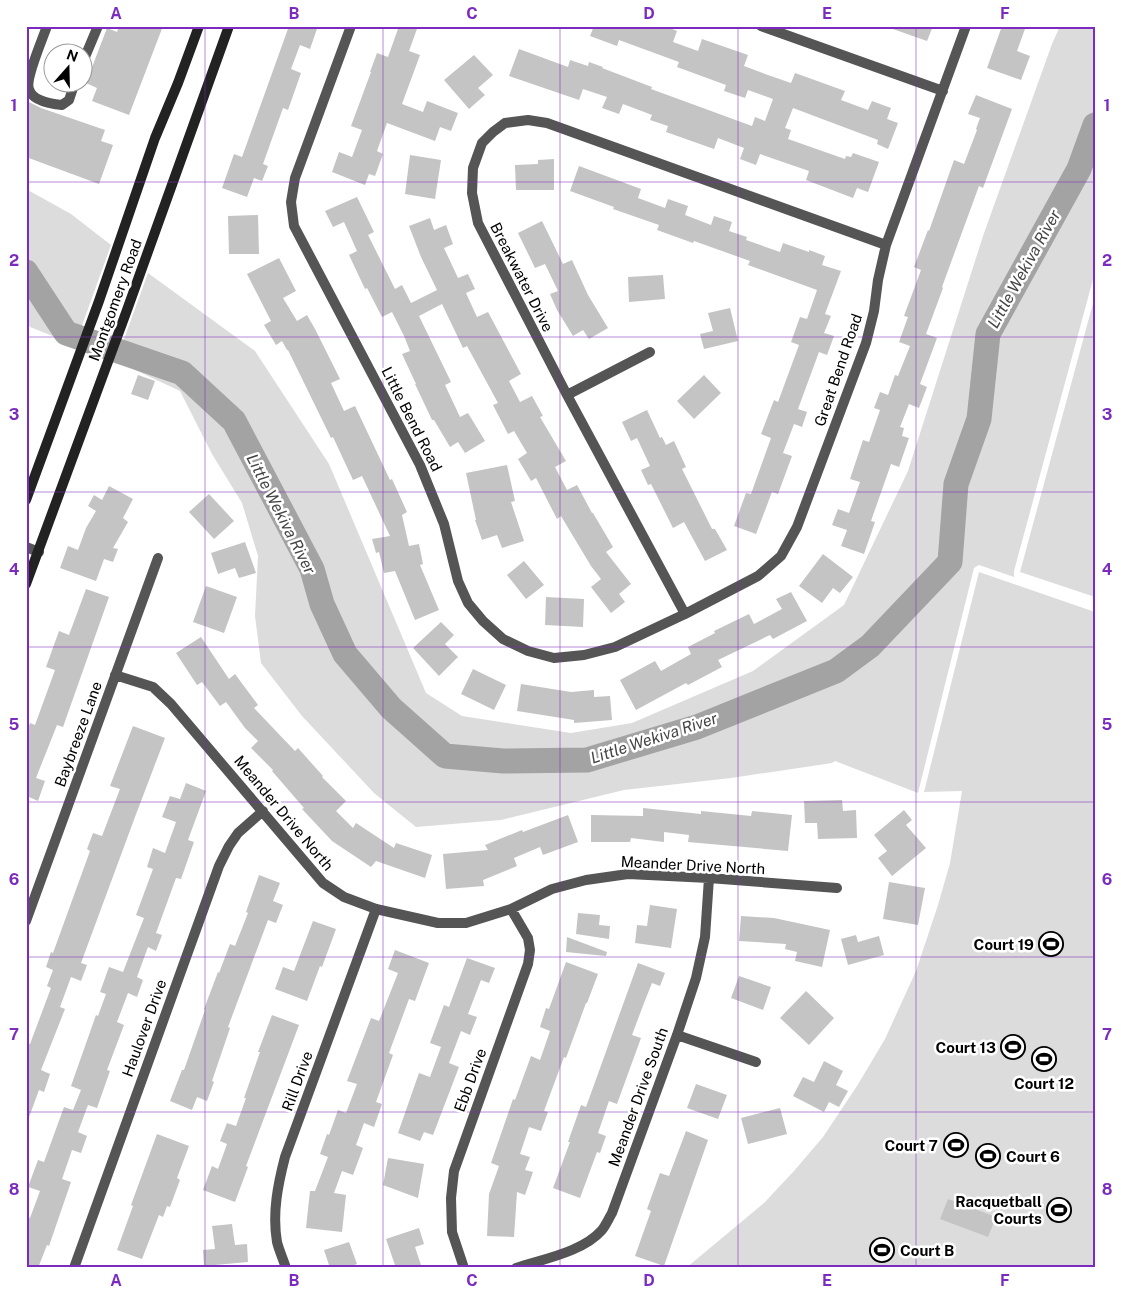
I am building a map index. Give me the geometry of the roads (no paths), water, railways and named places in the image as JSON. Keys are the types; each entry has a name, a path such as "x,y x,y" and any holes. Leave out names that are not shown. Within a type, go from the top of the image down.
{"main road":[{"name":"Montgomery Road","path":"26,500 99,301 155,138 199,26"},
{"name":"Montgomery Road","path":"26,584 102,380 229,26"}],"street":[{"path":"47,26 32,67 28,89 32,95 40,100 62,105 68,100 71,92"},
{"path":"91,42 98,26"},
{"name":"Little Bend Road","path":"351,26 295,178 291,202 294,226 420,465 444,524 458,581 468,603 503,639 528,651 554,658 584,656 615,647 685,614"},
{"path":"760,26 943,91"},
{"name":"Great Bend Road","path":"685,614 758,576 781,556 797,527 866,343 886,245 966,26"},
{"name":"Breakwater Drive","path":"685,614 567,395 478,224 472,193 473,168 482,143 505,123 528,120 547,123 886,245"},
{"path":"567,395 650,352"},
{"path":"26,547 39,552"},
{"name":"Baybreeze Lane","path":"26,921 158,558"},
{"name":"Meander Drive North","path":"115,675 153,687 171,704 323,883 344,897 376,909 438,923 466,923 511,909 552,889 586,880 628,874 837,888"},
{"name":"Haulover Drive","path":"74,1268 219,866 238,833 263,811"},
{"name":"Meander Drive South","path":"516,1268 576,1248 590,1240 602,1229 612,1213 696,978 706,937 709,878"},
{"name":"Rill Drive","path":"286,1268 277,1242 275,1210 278,1186 285,1157 376,909"},
{"name":"Ebb Drive","path":"464,1268 452,1232 451,1198 454,1172 528,964 530,950 528,938 511,909"},
{"path":"677,1035 756,1062"}],"waterway":[{"name":"Little Wekiva River","path":"26,272 66,333 182,373 234,421 312,569 322,604 345,654 391,708 445,756 503,761 587,760 697,727 836,671 870,646 950,562 956,484 979,419 988,334 1079,169 1095,125"}],"place":[{"name":"Court 19","path":"1051,944"},
{"name":"Court 13","path":"1013,1047"},
{"name":"Court 12","path":"1044,1059"},
{"name":"Court 7","path":"956,1145"},
{"name":"Court 6","path":"988,1156"},
{"name":"Racquetball Courts","path":"1059,1210"},
{"name":"Court B","path":"882,1250"}]}
